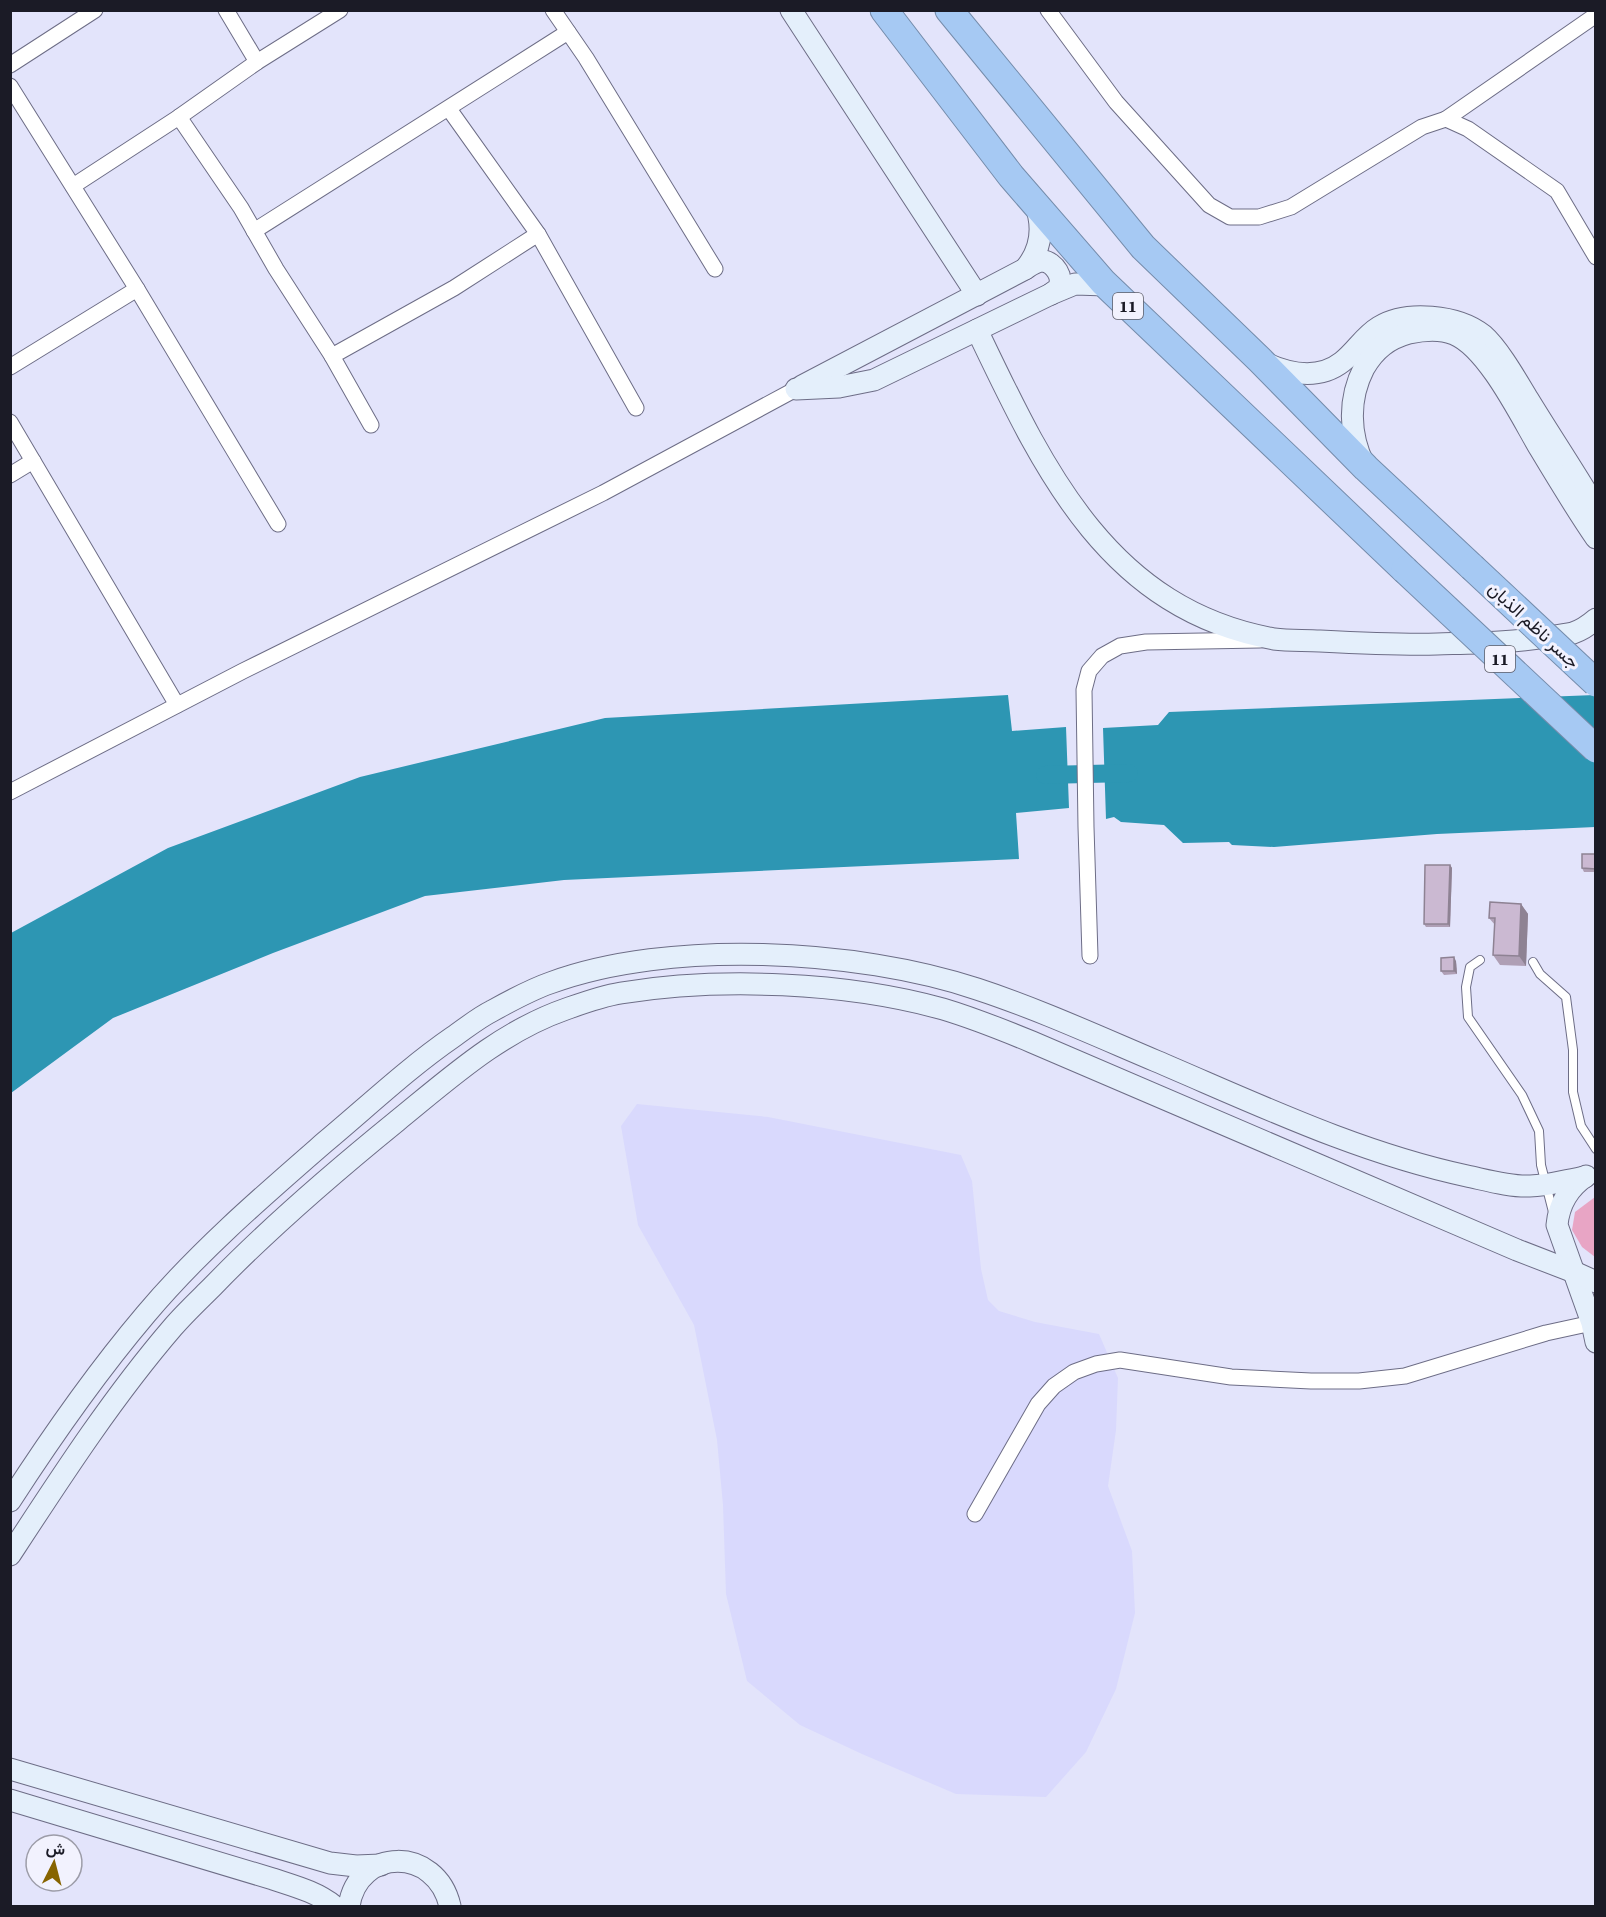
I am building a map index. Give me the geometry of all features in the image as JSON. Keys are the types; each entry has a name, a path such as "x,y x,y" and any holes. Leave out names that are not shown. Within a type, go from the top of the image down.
{"highway":[{"name":"11","path":"884,10 1011,176 1106,285 1596,748"},
{"name":"جسر ناظم الذبان","path":"949,10 1143,247 1260,360 1366,468 1596,683"}],"street":[{"path":"10,65 94,10"},
{"path":"226,10 257,62"},
{"path":"73,186 179,117 257,62 340,10"},
{"path":"553,10 586,58 715,269"},
{"path":"791,10 977,295"},
{"path":"1048,10 1116,102 1209,205 1230,217 1259,217 1291,207 1422,127 1446,119 1596,15"},
{"path":"254,231 568,32"},
{"path":"10,86 137,289 278,524"},
{"path":"449,109 538,234 636,408"},
{"path":"179,117 241,208 332,356 371,425"},
{"path":"1446,119 1468,129 1557,191 1596,257"},
{"path":"1026,269 1034,258 1040,235 1040,216 1034,203"},
{"path":"332,356 454,288 538,234"},
{"path":"10,792 177,705 603,493 1026,269 1035,262 1045,261 1053,265 1059,274 1059,287 1051,294"},
{"path":"796,389 839,387 874,380 1051,294 1075,285 1106,285"},
{"path":"10,367 137,289"},
{"path":"1260,360 1281,370 1300,374 1322,372 1342,363 1364,339 1379,327 1398,319 1418,316 1442,318 1460,323 1483,335 1506,364 1596,508"},
{"path":"977,330 1023,423 1059,486 1080,516 1126,568 1165,597 1193,612 1230,628 1278,640"},
{"path":"1366,468 1358,452 1352,413 1355,391 1371,355 1385,342 1418,331 1437,330 1455,334 1471,346 1493,371 1596,538"},
{"path":"10,422 177,705"},
{"path":"10,475 33,460"},
{"path":"1090,957 1084,690 1089,671 1102,656 1120,646 1146,642 1278,640 1401,645 1514,642 1573,633 1596,619"},
{"path":"10,1500 49,1441 148,1312 211,1246 295,1168 431,1052 487,1013 549,983 607,967 665,958 730,955 852,961 909,970 973,987 1038,1011 1289,1118 1430,1168 1483,1180 1529,1186 1590,1174"},
{"path":"10,1555 73,1458 124,1389 174,1326 238,1260 311,1193 462,1068 510,1034 564,1010 618,993 680,986 797,986 854,992 942,1009 1032,1042 1517,1250 1596,1280"},
{"path":"975,1515 1038,1404 1054,1386 1067,1377 1096,1364 1120,1360 1231,1377 1359,1381 1405,1376 1546,1333 1594,1332 1557,1225 1562,1202 1576,1184 1590,1174"},
{"path":"1565,1246 1596,1280"},
{"path":"49,1441 73,1458"},
{"path":"10,1769 330,1863 356,1866 381,1865 396,1861 412,1863 427,1869 439,1880 451,1902"},
{"path":"10,1800 273,1879 315,1894 334,1906"},
{"path":"349,1906 355,1888 366,1874 381,1865"}],"lane":[{"path":"1480,960 1470,967 1466,987 1468,1017 1522,1095 1539,1131 1541,1165 1557,1225"},
{"path":"1533,962 1540,974 1566,997 1573,1050 1573,1092 1581,1126 1596,1149"}],"shaded area":[{"path":"1008,695 1012,731 1066,727 1069,808 1016,813 1019,859 564,880 425,896 273,953 113,1018 11,1093 11,933 168,848 360,777 605,718"},
{"path":"1595,695 1595,827 1437,834 1274,847 1232,845 1229,842 1183,843 1164,825 1121,822 1114,817 1106,819 1103,728 1158,725 1169,712"},
{"path":"637,1104 768,1117 961,1155 972,1181 981,1269 988,1300 999,1311 1035,1322 1099,1334 1118,1378 1116,1430 1108,1486 1132,1551 1135,1613 1116,1689 1086,1752 1046,1797 956,1794 800,1725 747,1681 726,1594 723,1505 717,1440 694,1325 638,1225 621,1126"},
{"path":"1595,1197 1595,1257 1582,1247 1572,1230 1575,1212"}],"building":[{"path":"1582,854 1596,854 1596,869 1582,868"},
{"path":"1425,865 1450,865 1448,924 1424,924"},
{"path":"1490,902 1521,904 1519,956 1493,955 1495,918 1489,918"},
{"path":"1454,957 1454,971 1441,971 1441,958"}],"waterway":[{"path":"1045,775 1129,773"}]}
